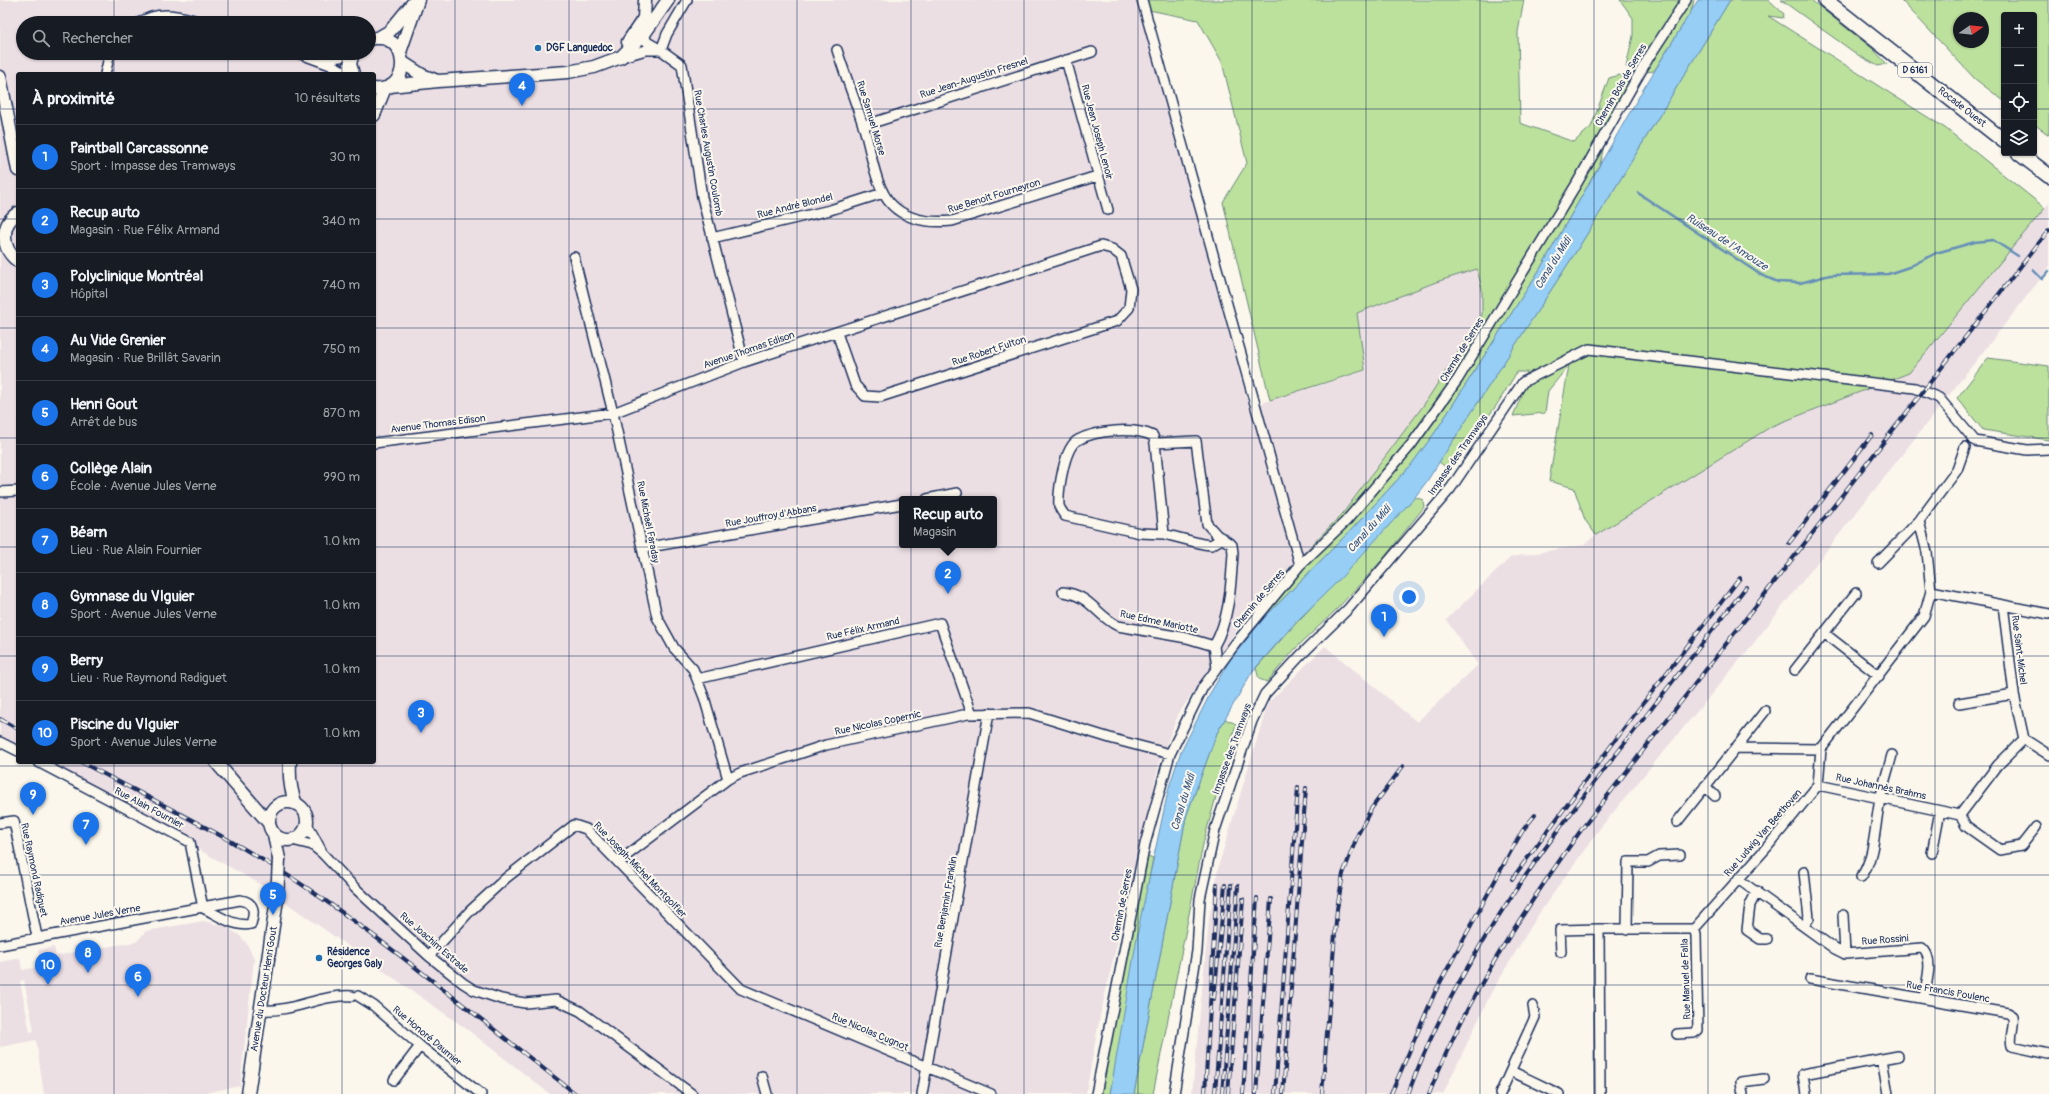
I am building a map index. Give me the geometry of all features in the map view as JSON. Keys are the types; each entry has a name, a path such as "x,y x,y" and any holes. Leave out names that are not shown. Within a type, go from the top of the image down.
{"main road":[{"path":"376,37 390,31 414,0"},
{"path":"376,108 383,88 400,76 401,57 418,0"},
{"path":"605,63 625,46 638,30 644,18 645,0"},
{"path":"383,88 438,81 568,72 605,63 622,57 644,34 668,0"},
{"name":"Rocade Ouest","path":"1825,0 2001,139"},
{"path":"376,39 391,42 401,57 422,75 438,81"},
{"path":"351,60 350,64 352,72"},
{"path":"0,77 16,160"},
{"path":"2024,156 2049,176"},
{"path":"12,216 4,236 4,249 16,259"},
{"path":"218,764 269,823 274,835 279,859"},
{"path":"279,859 290,840 302,834 307,824 303,810 296,804 291,793 289,778 290,764"},
{"path":"269,823 271,812 275,807 285,802 296,804"},
{"path":"274,835 290,840"},
{"name":"Avenue du Docteur Henri Gout","path":"248,1094 277,898 279,859"}],"street":[{"path":"622,57 646,50 661,50 666,34 687,0"},
{"path":"1142,0 1300,565"},
{"name":"Chemin Bois de Serres","path":"1577,183 1649,57 1686,0"},
{"path":"160,16 182,16"},
{"name":"Rue Charles Augustin Coulomb","path":"644,34 647,42 682,65 702,198 744,362"},
{"name":"Rue Samuel Morse","path":"837,50 863,126 883,193"},
{"name":"Rue Jean-Augustin Fresnel","path":"863,126 1092,52"},
{"path":"105,72 108,60"},
{"path":"317,60 344,72"},
{"name":"Rue Jean Joseph Lenoir","path":"1066,60 1097,176 1108,210"},
{"name":"Rue Benoit Fourneyron","path":"883,193 892,205 909,217 934,223 952,221 1097,176"},
{"name":"Chemin de Serres","path":"1096,1094 1145,844 1170,754 1203,687 1300,565 1346,521 1411,444 1458,379 1577,183"},
{"name":"Rue André Blondel","path":"712,238 830,210 883,193"},
{"name":"Avenue Thomas Edison","path":"376,443 613,412 744,362 838,333 1082,251 1100,246 1112,249 1121,256"},
{"name":"Rue Robert Fulton","path":"838,333 855,386 865,396 880,397 1117,321 1129,308 1132,289 1121,256"},
{"name":"Rue Michaël Faraday","path":"574,257 613,412 657,618 674,648 693,669 704,697 728,779"},
{"name":"Impasse des Tramways","path":"1174,1094 1197,951 1200,899 1215,830 1252,721 1265,694 1300,656 1349,608 1451,488 1523,382 1588,349 1914,388 1939,398 1975,441 2027,450 2049,449"},
{"path":"1164,534 1155,443 1153,436 1146,432 1115,431 1077,440 1069,450 1061,477 1059,507 1065,516 1073,520 1140,533 1164,534 1211,545 1222,538"},
{"path":"1155,443 1196,441 1207,524 1211,529 1232,545 1233,552 1229,599 1221,634 1214,646 1217,668"},
{"path":"1878,563 1919,521 1958,470 1965,447"},
{"path":"0,492 16,491"},
{"path":"942,496 958,493"},
{"name":"Rue Jouffroy d'Abbans","path":"643,548 899,505"},
{"path":"1818,785 1821,748 1879,676 1924,616 1931,591 1927,552 1919,521"},
{"name":"Rue Saint-Michel","path":"1931,591 2003,605 2014,694 2024,739"},
{"name":"Rue Edme Mariotte","path":"1064,592 1075,593 1084,598 1109,621 1118,626 1187,638 1214,646"},
{"path":"1796,670 1856,594"},
{"path":"2003,605 2049,614"},
{"name":"Rue Félix Armand","path":"697,679 940,623 972,714"},
{"path":"1824,633 1879,676"},
{"path":"1958,703 2014,694"},
{"path":"1677,822 1764,711"},
{"name":"Rue Benjamin Franklin","path":"922,1094 989,713"},
{"name":"Rue Nicolas Copernic","path":"618,862 728,779 740,773 826,745 972,714 1029,713 1091,733 1170,754"},
{"path":"2036,827 2021,846 2000,850 1966,826 1960,814 1998,765 2024,739 2049,755"},
{"path":"0,742 16,751"},
{"path":"1735,748 1821,748"},
{"path":"1861,877 1866,870 1870,856 1880,798 1892,755"},
{"name":"Rue Alain Fournier","path":"42,764 190,842 203,908"},
{"name":"Rue Johannès Brahms","path":"1818,785 1960,814"},
{"name":"Rue Ludwig Van Beethoven","path":"1694,929 1768,846 1818,785"},
{"path":"1705,786 1715,796"},
{"path":"1932,853 1940,811"},
{"name":"Rue Raymond Radiguet","path":"0,823 14,821 37,937"},
{"name":"Rue Joachim Estrade","path":"307,824 322,853"},
{"name":"Rue Joseph-Michel Montgolfier","path":"429,956 470,910 506,878 574,824 586,829 741,989"},
{"name":"Rue Joachim Estrade","path":"290,840 312,845 322,853 355,888 429,956 474,990 501,1000 525,1003 556,1000 567,1003 692,1094"},
{"path":"1627,930 1628,862 1648,862 1659,856 1680,855"},
{"path":"1804,872 1809,918 1804,926"},
{"path":"1738,879 1757,891 1835,949 1845,954 1843,915"},
{"path":"1757,891 1750,905 1747,930 1760,939 1767,939"},
{"name":"Avenue Jules Verne","path":"0,945 240,900 248,901 252,905 254,914 251,924 244,926 236,925 203,908"},
{"path":"1561,952 1560,930 1694,929"},
{"name":"Rue Manuel de Falla","path":"1677,1034 1694,1033 1698,1030 1696,935 1694,929"},
{"path":"1599,930 1600,1092"},
{"name":"Rue Rossini","path":"1845,954 1922,948 1927,952 1929,959 1924,998"},
{"name":"Rue Francis Poulenc","path":"1810,979 2008,1013 2014,1020 2010,1041 2012,1046 2049,1054"},
{"name":"Rue Nicolas Cugnot","path":"741,989 991,1094"},
{"name":"Rue Honoré Daumier","path":"260,1010 282,1010 337,995 355,996 374,1006 420,1046 480,1094"},
{"path":"1500,1094 1535,1018 1533,1006"},
{"path":"394,1080 420,1046"},
{"path":"1806,1094 1803,1074 1898,1056"},
{"path":"1882,1059 1888,1094"},
{"path":"1511,1070 1559,1094"},
{"path":"762,1076 767,1094"},
{"path":"1743,1094 1741,1082 1764,1079"}],"shaded area":[{"path":"0,0 1137,0 1249,407 1365,371 1357,313 1436,282 1477,268 1488,317 1409,440 1245,618 1179,713 1160,760 1100,1016 1086,1094 550,1094 468,1030 258,883 47,764 376,764 376,72 16,72 16,747 0,737"},
{"path":"2049,203 2049,268 1753,644 1601,827 1540,912 1492,991 1443,1094 1192,1094 1209,919 1219,864 1268,703 1325,646 1417,722 1478,665 1446,620 1511,557 1583,545 1596,535 1772,426 1909,373"},
{"path":"203,921 226,926 240,936 247,944 254,959 240,1086 199,1094 44,1094 36,1040 0,1047 0,962 20,958 22,970 39,967 41,963 38,950 54,947 56,956 75,952 74,946 90,943 92,949 136,942 146,931","holes":["24,980 34,1031 30,1032 20,981"]}],"green space":[{"path":"1137,0 1524,0 1518,32 1520,123 1574,142 1591,127 1609,78 1620,75 1635,88 1607,131 1600,164 1540,269 1436,431 1411,465 1354,527 1264,618 1260,609 1260,601 1296,561 1343,513 1423,406 1482,315 1482,289 1477,269 1436,282 1357,313 1365,370 1270,400 1223,202 1247,163 1222,62 1198,20 1139,8"},
{"path":"1620,0 1694,0 1691,12 1654,71 1646,72 1626,67 1633,36 1633,18"},
{"path":"1730,0 1769,0 1784,14 1783,18 1768,16 1945,128 2045,208 1909,373 1772,426 1596,535 1585,520 1574,488 1549,481 1569,365 1548,391 1545,413 1513,416 1522,394 1527,372 1517,372 1496,406 1454,462 1446,467 1439,462 1579,247"},
{"path":"1781,0 1811,0 1873,49 1887,64 1878,66 1858,55"},
{"path":"1901,0 2049,0 2049,135 2037,126 2037,12 2001,12 2001,99 1975,79"},
{"path":"1988,358 2049,366 2049,440 1983,430 1957,398"},
{"path":"1415,497 1423,500 1424,507 1384,558 1337,609 1295,649 1267,682 1259,679 1256,668 1295,624"},
{"path":"1225,719 1236,724 1203,844 1153,1094 1134,1094 1186,817 1217,733"},
{"path":"1148,856 1153,858 1110,1094 1100,1094 1144,864"}],"water":[{"name":"Canal du Midi","path":"1698,0 1730,0 1579,247 1427,481 1415,497 1339,580 1295,623 1252,672 1217,733 1186,817 1134,1094 1110,1094 1140,920 1169,787 1180,754 1212,690 1230,660 1264,618 1354,527 1411,465 1436,431 1540,269 1641,93"}],"waterway":[{"name":"Ruiseau de l'Amouze","path":"1638,193 1761,275 1778,282 1800,283 1830,275 1888,274 1909,267 1936,253 1975,242 1993,240 2018,256"},
{"name":"Ruiseau de l'Amouze","path":"2033,270 2042,279 2049,271"}],"railway":[{"path":"1429,1094 1461,1023 1498,955 1539,890 1584,826 2049,230"},
{"path":"1789,543 1872,435"},
{"path":"1512,879 1631,719 1740,578"},
{"path":"1408,1094 1448,1003 1472,960 1525,877 1583,796 1746,587"},
{"path":"0,719 16,728"},
{"path":"85,764 255,855 310,890 411,964 576,1094"},
{"path":"1322,1094 1337,909 1343,874 1358,834 1371,809 1403,766"},
{"path":"1275,1094 1298,787"},
{"path":"1283,1094 1306,788"},
{"path":"1391,1094 1435,992 1512,849 1523,830 1535,815"},
{"path":"1205,1094 1217,884"},
{"path":"1214,999 1225,885"},
{"path":"1215,1094 1231,885"},
{"path":"1222,1094 1238,886"},
{"path":"1243,1094 1257,898"},
{"path":"1228,1094 1243,899"},
{"path":"1256,1094 1271,899"}],"place":[{"name":"DGF Languedoc","path":"538,48"},
{"name":"Au Vide Grenier","path":"522,106"},
{"name":"Recup auto","path":"948,594"},
{"name":"Paintball Carcassonne","path":"1384,637"},
{"name":"Polyclinique Montréal","path":"421,733"},
{"name":"Berry","path":"33,815"},
{"name":"Béarn","path":"86,845"},
{"name":"Henri Gout","path":"273,915"},
{"name":"Résidence Georges Galy","path":"319,958"},
{"name":"Gymnase du VIguier","path":"88,973"},
{"name":"Piscine du VIguier","path":"48,985"},
{"name":"Collège Alain","path":"138,997"}]}
